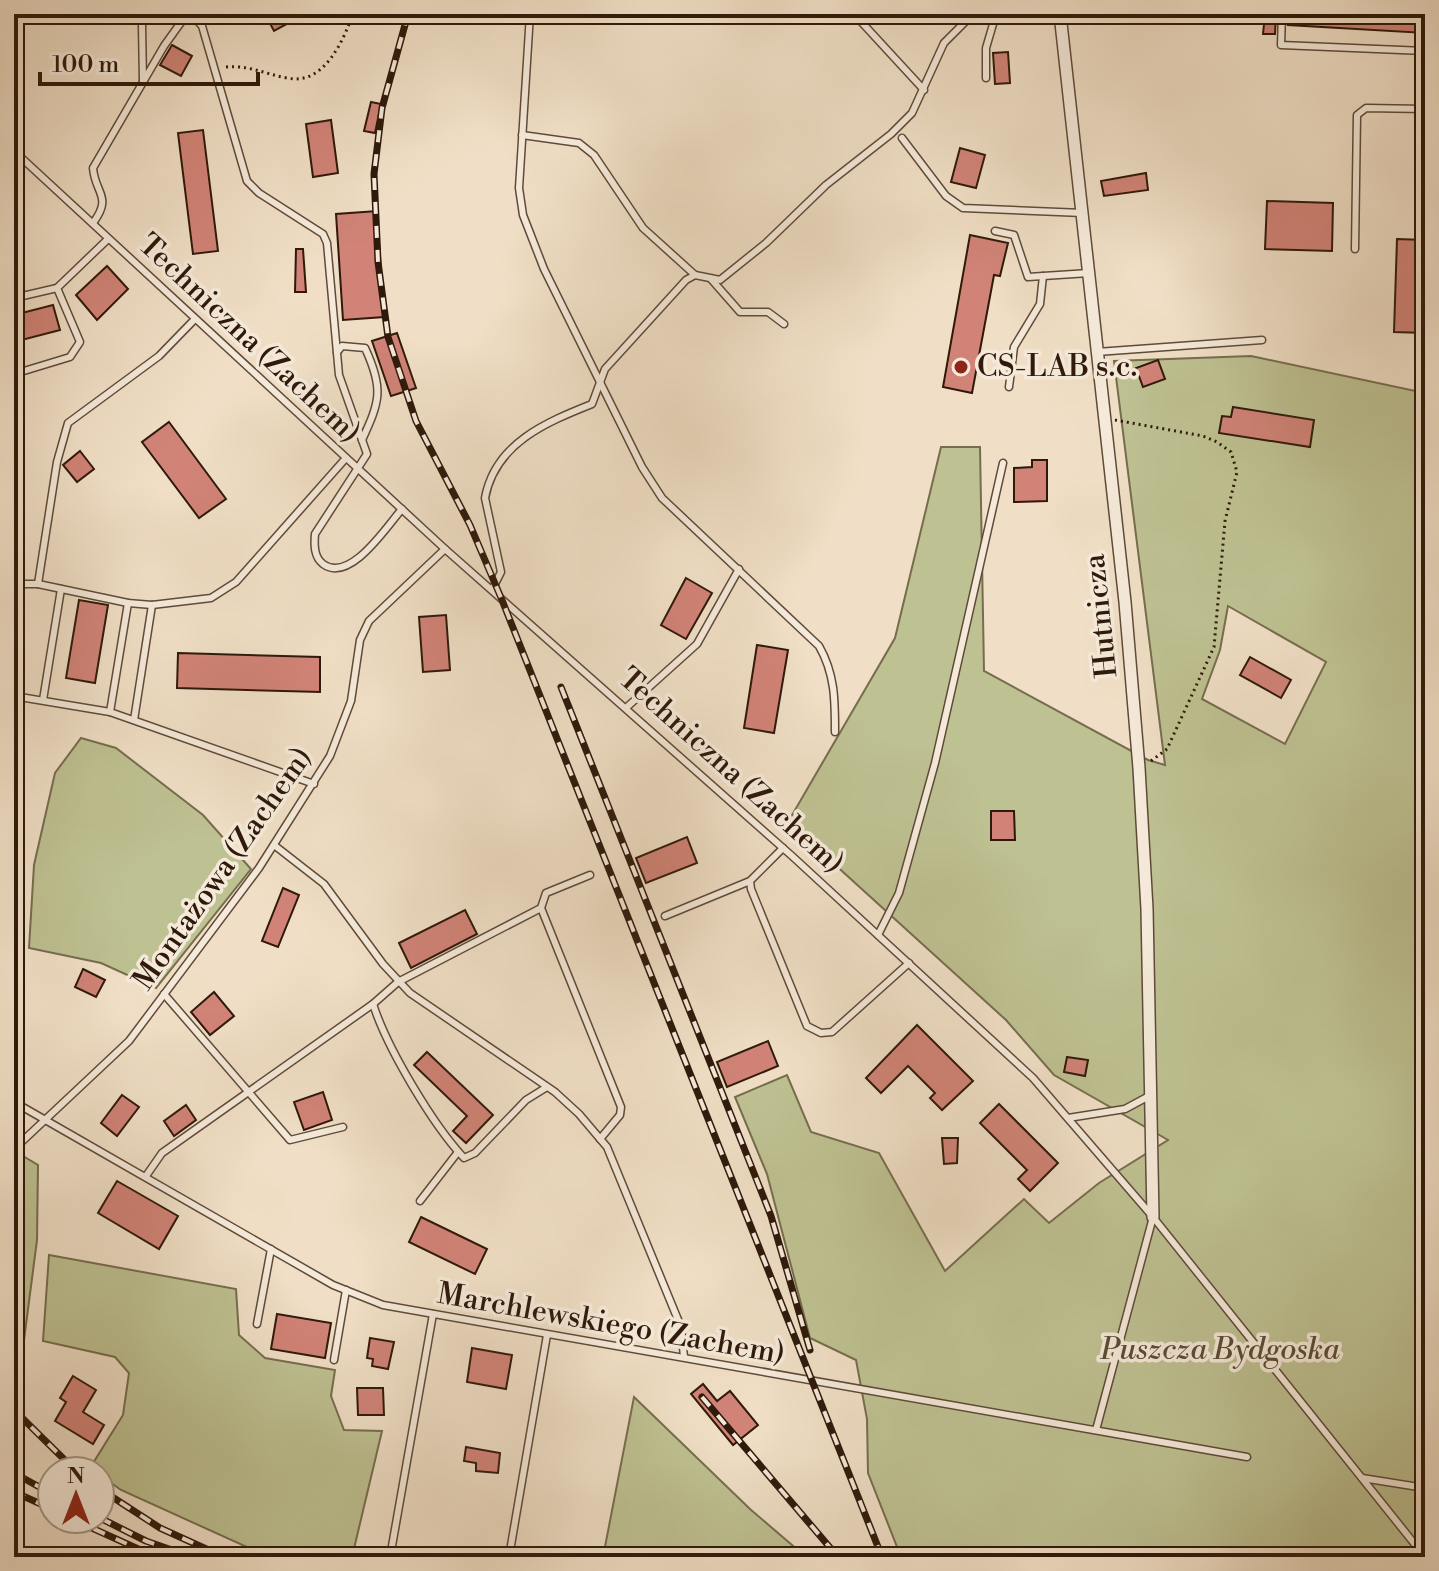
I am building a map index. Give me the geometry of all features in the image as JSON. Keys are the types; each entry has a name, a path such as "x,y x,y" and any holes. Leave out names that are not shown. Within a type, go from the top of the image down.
{"street":[{"name":"Hutnicza","path":"1060,14 1139,763 1153,1217"}],"lane":[{"path":"143,82 142,25 145,14"},
{"path":"93,223 103,209 103,197 93,168 143,82 189,14 202,26 247,181 259,193 323,234 327,243 339,375 367,454 315,534 314,550 322,563 339,568 358,561 402,509"},
{"path":"530,14 519,188 523,215 544,269 642,467 662,498 699,537 739,569 773,606 819,646 829,664 835,691 835,732"},
{"path":"854,14 924,90"},
{"path":"522,135 579,143 594,155 643,228 695,275 720,280 912,113 944,43 973,14"},
{"path":"986,78 986,48 996,14"},
{"path":"1282,14 1281,45 1425,51"},
{"path":"1355,249 1357,115 1366,108 1425,109"},
{"path":"902,138 946,196 963,208 1083,213"},
{"name":"Techniczna (Zachem)","path":"14,151 445,549 627,707 1033,1078 1153,1217 1425,1557"},
{"path":"995,231 1014,235 1028,277 1089,273"},
{"path":"14,298 57,288 108,239"},
{"path":"492,590 501,572 487,510 487,487 531,429 592,404 605,369 686,280 695,275"},
{"path":"1009,387 1014,347 1040,304 1043,276"},
{"path":"711,279 740,312 768,312 784,324"},
{"path":"14,374 70,357 80,342 57,288"},
{"path":"38,584 57,462 68,423 87,405 159,356 194,320"},
{"path":"1097,352 1262,340"},
{"path":"337,352 342,346 365,348 376,372 380,401 362,440"},
{"path":"14,584 38,584 152,605 211,598 236,582 346,458"},
{"path":"878,935 899,893 935,763 1003,463"},
{"name":"Montażowa (Zachem)","path":"14,1149 129,1041 274,845 330,756 351,701 360,640 369,621 445,549"},
{"path":"627,707 697,644 739,569"},
{"path":"43,700 61,589"},
{"path":"110,712 128,603"},
{"path":"134,720 152,605"},
{"path":"14,696 110,712 314,784"},
{"path":"274,845 324,884 398,982 547,1087 579,1114 600,1139 652,1251 681,1327 684,1357"},
{"path":"665,916 750,881 783,848"},
{"path":"590,875 546,893 541,908 621,1107 620,1115 600,1139"},
{"path":"750,881 807,1026 821,1033 832,1032 909,963"},
{"path":"146,1176 162,1153 373,1004 398,982 541,908"},
{"path":"164,994 290,1140 343,1127"},
{"path":"373,1004 393,1047 458,1152 468,1159 526,1100 547,1087"},
{"path":"1068,1118 1125,1109 1151,1095"},
{"name":"Marchlewskiego (Zachem)","path":"14,1102 43,1122 146,1176 271,1249 346,1290 383,1305 684,1357 812,1383 1247,1457"},
{"path":"420,1201 458,1152"},
{"path":"1096,1430 1153,1217"},
{"path":"257,1324 271,1249"},
{"path":"334,1360 346,1290"},
{"path":"394,1557 392,1546 433,1314"},
{"path":"509,1557 547,1335"},
{"path":"1362,1478 1425,1488"}],"path":[{"path":"213,68 250,68 289,79 308,76 335,56 353,14"},
{"path":"1104,418 1203,436 1231,452 1237,472 1225,521 1214,647 1167,749 1155,760 1139,763"}],"green space":[{"name":"Puszcza Bydgoska","path":"1251,356 1425,393 1425,1557 901,1557 868,1473 867,1419 856,1360 810,1338 767,1174 735,1097 787,1075 811,1132 879,1153 945,1271 1024,1199 1049,1223 1099,1183 1168,1140 1054,1075 1006,1020 788,822 895,638 941,447 980,447 984,671 1148,760 1165,765 1114,361","holes":["1228,606 1326,662 1285,744 1202,699 1220,650"]},
{"path":"81,738 116,748 203,815 251,869 156,988 101,963 29,948 34,865 55,773"},
{"path":"23,1156 38,1165 37,1240 17,1394 14,1166"},
{"path":"49,1255 236,1289 239,1335 265,1358 335,1370 331,1396 344,1430 382,1431 352,1557 269,1557 121,1490 116,1486 116,1455 98,1455 123,1415 129,1373 115,1357 43,1341"},
{"path":"634,1397 750,1509 806,1557 603,1557"}],"building":[{"path":"265,14 305,14 274,31"},
{"path":"1252,14 1276,14 1275,34 1263,34 1264,24 1252,23"},
{"path":"1288,14 1425,14 1425,33 1288,25"},
{"path":"172,45 192,56 181,76 160,65"},
{"path":"1008,52 1010,83 995,84 993,53"},
{"path":"371,102 381,104 375,133 364,131"},
{"path":"331,120 338,173 313,177 306,124"},
{"path":"203,130 218,251 193,254 178,133"},
{"path":"960,148 985,155 976,188 951,182"},
{"path":"1146,173 1148,190 1104,196 1101,181"},
{"path":"1267,201 1333,203 1332,251 1265,249"},
{"path":"377,211 384,317 343,320 336,214"},
{"path":"970,235 1008,243 1000,276 994,275 972,393 943,387"},
{"path":"1397,239 1425,240 1425,333 1394,332"},
{"path":"296,249 303,249 306,292 295,292"},
{"path":"107,266 128,289 97,320 76,295"},
{"path":"53,305 60,330 14,342 14,315"},
{"path":"397,333 416,388 391,396 372,341"},
{"path":"1158,360 1165,379 1143,387 1136,368"},
{"path":"1233,407 1314,420 1310,447 1219,433 1222,416 1231,417"},
{"path":"169,422 226,499 199,518 142,442"},
{"path":"80,451 94,469 77,482 63,465"},
{"path":"1032,460 1047,460 1047,501 1014,502 1014,468 1032,467"},
{"path":"686,578 712,593 686,639 661,625"},
{"path":"79,600 108,605 95,683 66,678"},
{"path":"446,615 450,670 423,672 419,617"},
{"path":"757,645 788,650 774,733 744,728"},
{"path":"178,653 320,657 320,692 177,688"},
{"path":"1250,657 1291,680 1281,698 1240,675"},
{"path":"991,811 1014,811 1015,840 991,840"},
{"path":"687,837 697,863 646,883 636,858"},
{"path":"283,888 299,895 278,947 262,941"},
{"path":"465,910 477,934 411,968 399,943"},
{"path":"83,969 105,980 96,997 75,987"},
{"path":"214,992 234,1016 210,1035 191,1012"},
{"path":"917,1025 973,1081 942,1110 930,1098 935,1093 908,1066 881,1093 866,1078"},
{"path":"768,1041 778,1066 727,1087 717,1062"},
{"path":"427,1052 493,1115 466,1143 453,1131 467,1116 414,1065"},
{"path":"1067,1057 1088,1060 1085,1076 1064,1072"},
{"path":"323,1092 332,1120 304,1130 294,1102"},
{"path":"122,1095 139,1107 117,1136 101,1123"},
{"path":"999,1104 1058,1163 1030,1191 1018,1179 1027,1170 980,1123"},
{"path":"186,1105 196,1120 174,1136 164,1121"},
{"path":"942,1138 958,1138 957,1163 944,1164"},
{"path":"117,1181 178,1216 159,1249 98,1213"},
{"path":"421,1217 487,1249 475,1274 409,1242"},
{"path":"277,1314 331,1323 325,1358 271,1349"},
{"path":"370,1338 394,1342 388,1369 372,1366 373,1359 367,1358"},
{"path":"472,1348 512,1355 506,1389 467,1382"},
{"path":"73,1376 96,1390 83,1412 104,1425 93,1444 55,1421 66,1402 60,1398"},
{"path":"703,1384 717,1401 730,1391 758,1425 733,1445 691,1394"},
{"path":"357,1388 383,1388 384,1415 358,1415"},
{"path":"466,1447 500,1453 498,1473 476,1471 476,1463 464,1461"}],"railway":[{"path":"408,14 382,108 374,174 378,262 388,337 416,421 470,525 502,600 882,1557"},
{"path":"561,687 771,1216 810,1350"},
{"path":"702,1397 838,1557"},
{"path":"14,1410 60,1455"},
{"path":"14,1473 36,1485"},
{"path":"14,1492 36,1502"},
{"path":"116,1499 160,1528 224,1557"},
{"path":"116,1526 146,1541 192,1557"},
{"path":"107,1535 156,1557"}],"place":[{"name":"CS-LAB s.c.","path":"961,367"}]}
